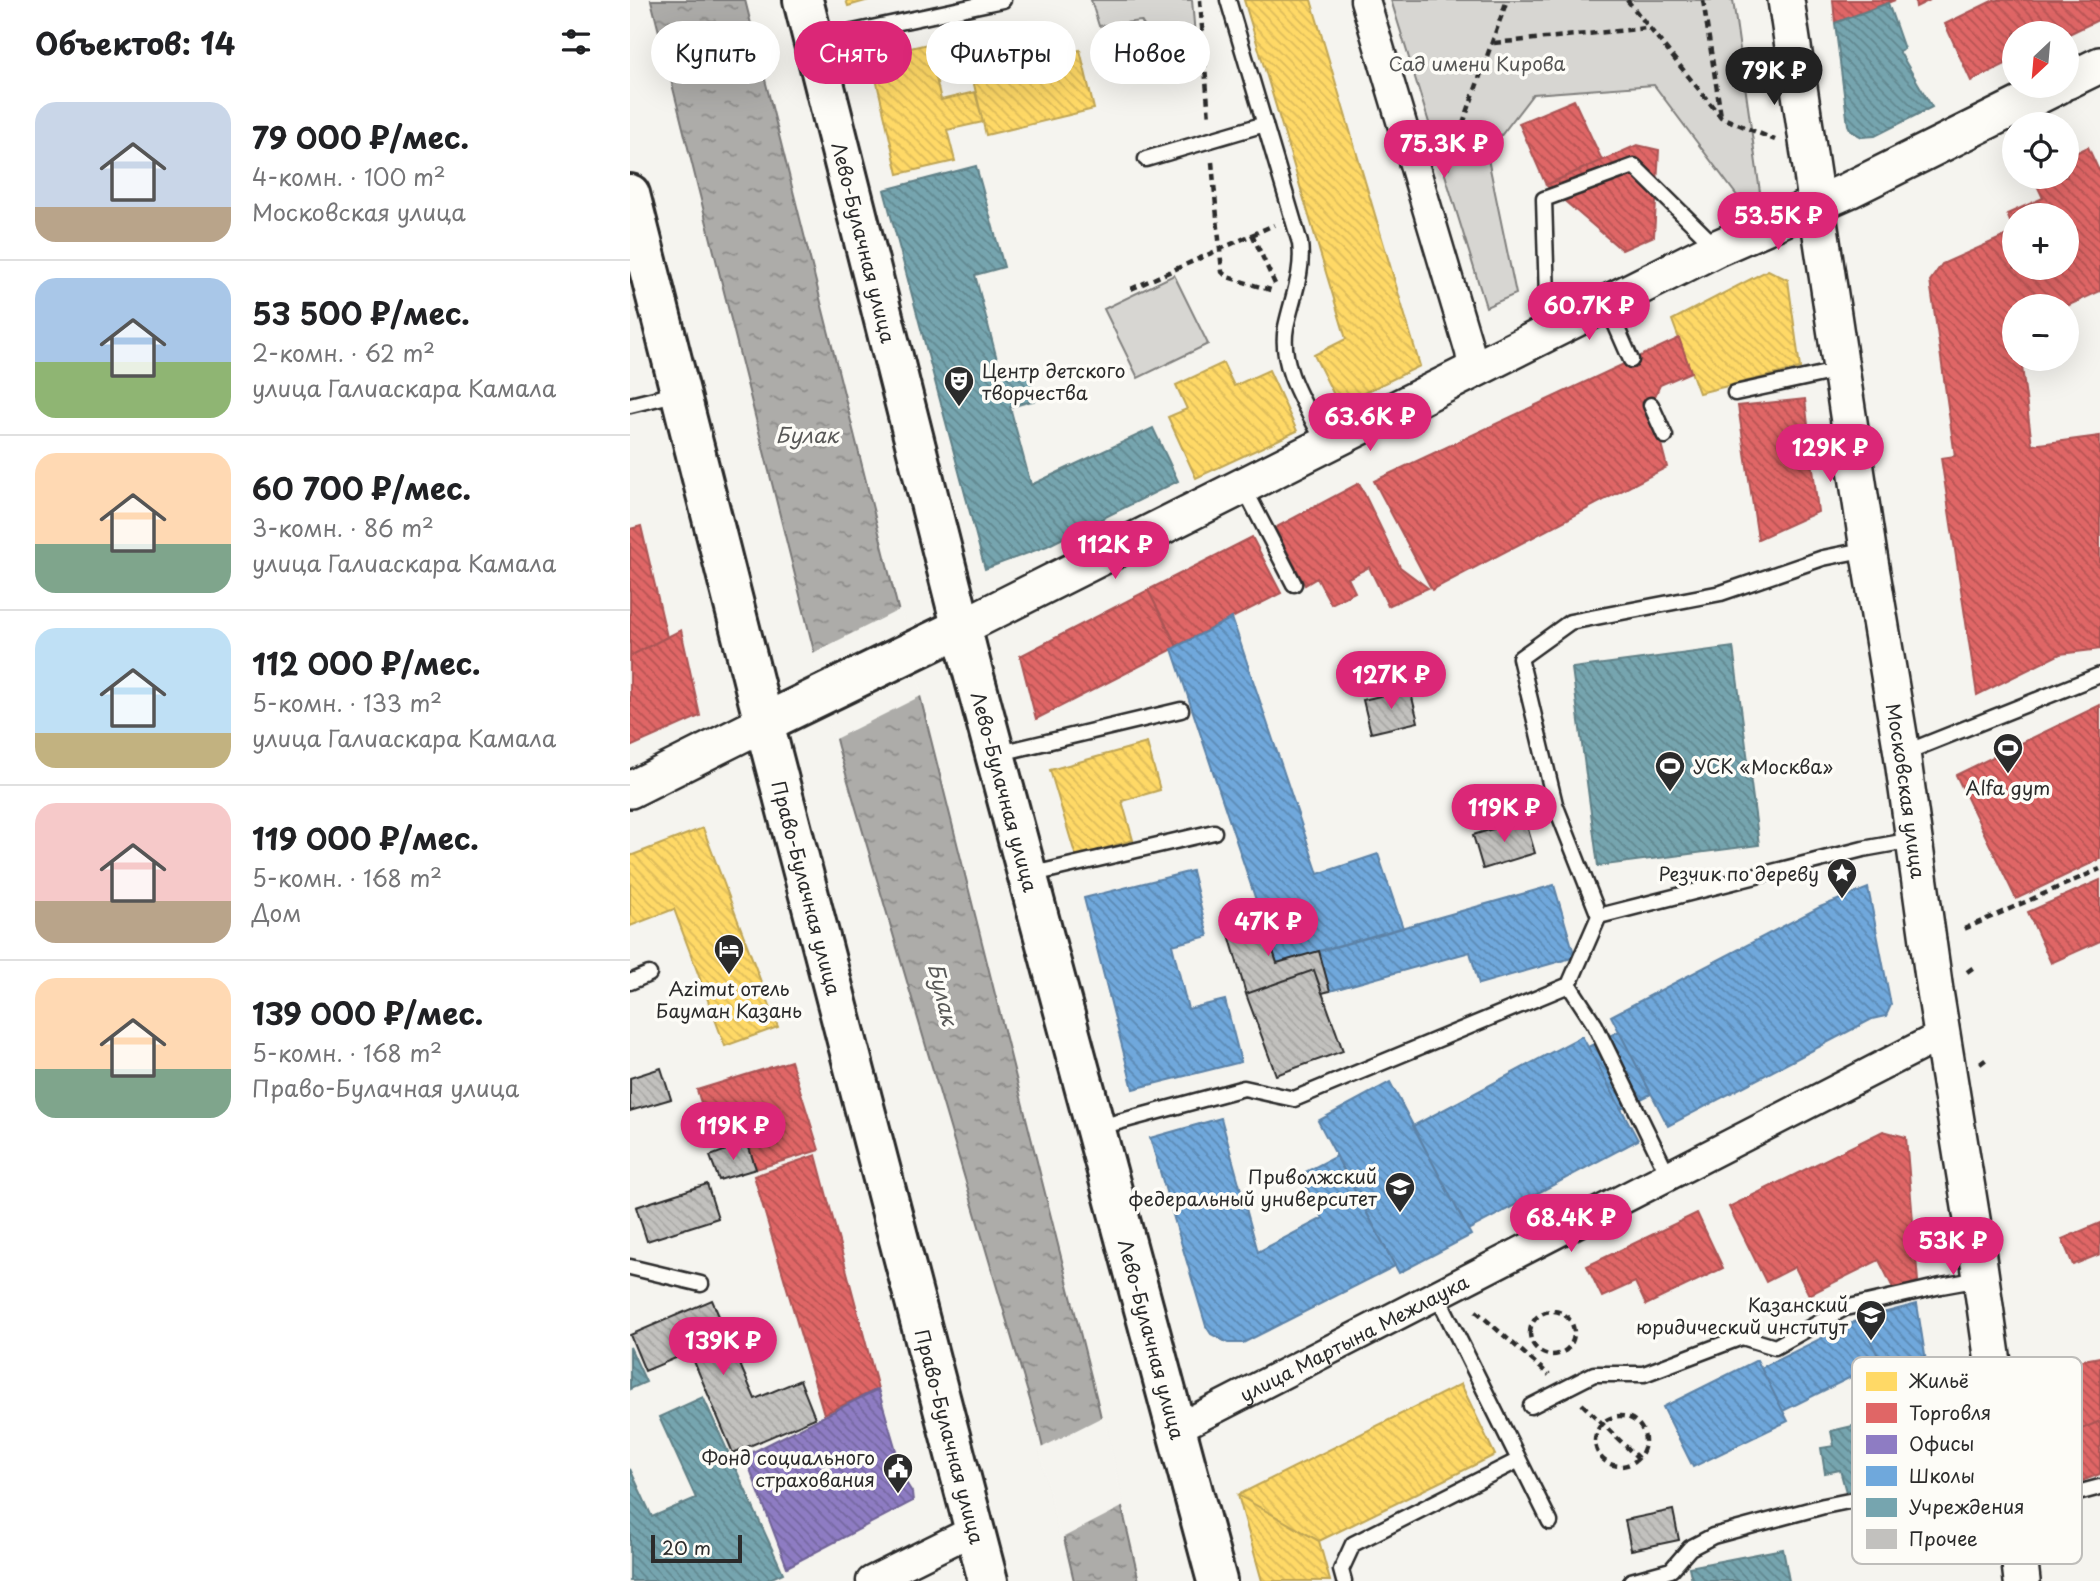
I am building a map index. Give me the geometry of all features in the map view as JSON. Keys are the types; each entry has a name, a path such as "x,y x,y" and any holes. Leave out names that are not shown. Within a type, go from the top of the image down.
{"main road":[{"name":"Лево-Булачная улица","path":"803,0 808,21"},
{"name":"Лево-Булачная улица","path":"823,84 951,632 995,754 1217,1581"},
{"name":"Право-Булачная улица","path":"630,194 764,723 988,1581"},
{"path":"764,723 951,632"}],"street":[{"path":"1365,0 1470,352 1473,371"},
{"name":"Московская улица","path":"1786,0 1992,1357"},
{"path":"2079,75 2100,65"},
{"path":"951,632 1717,248 1817,205 2034,98"},
{"path":"630,789 764,723"},
{"name":"улица Мартына Межлаука","path":"1176,1429 1942,1035"},
{"path":"871,1581 974,1530"}],"lane":[{"path":"905,21 1003,0"},
{"path":"1228,0 1300,243 1302,268 1286,329 1286,354 1292,376 1325,444"},
{"path":"1146,159 1265,124"},
{"path":"1548,332 1545,199 1634,166 1717,248"},
{"path":"1606,303 1631,360"},
{"path":"1735,393 1841,370"},
{"path":"630,405 680,393"},
{"path":"1651,405 1665,436"},
{"path":"1243,485 1294,584"},
{"path":"1095,1129 1244,1088 1294,1098 1569,985 1599,916 1555,804 1520,658 1570,622 1721,593 1822,558 1868,549"},
{"path":"1902,753 2100,676"},
{"path":"995,754 1181,710"},
{"path":"1027,875 1214,832"},
{"path":"1599,916 1863,849 1913,840"},
{"path":"630,982 649,974"},
{"path":"1569,985 1595,1025 1669,1177"},
{"path":"630,1267 701,1284"},
{"path":"1531,1406 1594,1374 1644,1374 1742,1337 1775,1347 1845,1308 1981,1279"},
{"path":"1437,1295 1550,1522"},
{"path":"1344,1581 1341,1570 1353,1544 1519,1460"},
{"path":"2082,1492 2100,1487"},
{"path":"1631,1581 1671,1570 1690,1548 1713,1536 1852,1500"}],"path":[{"path":"1200,0 1220,268 1227,277 1278,292 1252,234"},
{"path":"1444,177 1494,43 1507,0"},
{"path":"1627,0 1721,117 1779,142"},
{"path":"1703,0 1721,117"},
{"path":"1494,43 1648,27"},
{"path":"1131,289 1293,216"},
{"path":"1964,929 2100,869"},
{"path":"1967,972 1974,968"},
{"path":"1980,1064 1989,1057"},
{"path":"1552,1311 1568,1317 1575,1334 1568,1349 1561,1355 1552,1356 1536,1349 1529,1334 1536,1317 1552,1311"},
{"path":"1529,1357 1536,1349"},
{"path":"1619,1416 1637,1423 1643,1430 1645,1440 1638,1458 1621,1466 1603,1459 1595,1441 1602,1424 1619,1416"}],"green space":[{"path":"1091,0 1192,0 1194,21 1097,21"},
{"name":"Сад имени Кирова","path":"1391,0 1733,0 1760,192 1741,201 1654,85 1533,94 1487,154 1516,294 1486,307"},
{"path":"1174,275 1208,344 1138,378 1104,309"}],"water":[{"name":"Булак","path":"651,0 745,0 750,21 656,21"},
{"name":"Булак","path":"672,84 766,84 1096,1396 1139,1581 1074,1581 1038,1427 838,747"}],"pier":[{"path":"901,609 923,695 833,740 811,654"},
{"path":"1104,1416 1124,1506 1060,1539 1039,1449"}],"building: Жильё":[{"path":"846,0 869,0 848,6"},
{"path":"1244,0 1311,0 1420,366 1339,405 1314,355 1346,339"},
{"path":"926,44 926,84 937,84 941,100 975,92 983,122 947,130 955,161 898,174 877,84 912,84 912,48"},
{"path":"1080,50 1094,109 986,135 974,84 1076,84 1076,51"},
{"path":"1768,270 1788,280 1800,368 1699,393 1672,320"},
{"path":"1223,363 1234,386 1269,370 1297,431 1196,478 1168,417 1187,409 1176,385"},
{"path":"1147,743 1160,790 1122,801 1133,840 1076,857 1050,770"},
{"name":"Azimut отель Бауман Казань","path":"703,828 778,1027 725,1046 674,909 630,926 630,856"},
{"path":"1461,1384 1495,1455 1319,1541 1238,1495"},
{"path":"1238,1495 1319,1541 1330,1581 1262,1581"}],"building: Торговля":[{"path":"1833,0 1895,0 1835,23"},
{"path":"1915,0 1930,0 1916,7"},
{"path":"1994,0 2100,0 2100,19 2079,29 2079,21 2002,21 2002,66 1971,81 1945,24"},
{"path":"1574,100 1602,160 1546,185 1519,123"},
{"path":"1637,145 1659,150 1654,236 1622,250 1546,185"},
{"path":"2088,147 2100,173 2100,291 2079,301 2079,294 2002,294 2002,371 2023,371 2032,445 2100,436 2100,649 2060,654 1977,695 1941,458 1955,456 1930,281 1942,264 2002,237 2002,280 2079,280 2079,203 2032,203 2043,198 2039,189 2079,189 2079,151"},
{"path":"1679,338 1691,372 1660,385 1651,405 1667,467 1432,590 1374,481"},
{"path":"1805,399 1818,512 1758,539 1738,406"},
{"path":"1359,483 1400,567 1428,588 1388,606 1369,567 1348,578 1355,592 1331,604 1317,578 1305,585 1275,528"},
{"path":"641,526 667,637 630,656 630,529"},
{"path":"1252,537 1281,593 1177,646 1148,590"},
{"path":"1148,590 1177,647 1036,719 1020,656"},
{"path":"681,630 700,716 630,747 630,656"},
{"path":"2100,705 2100,859 2016,899 1956,775"},
{"path":"2100,880 2100,941 2051,963 2028,912"},
{"path":"791,1061 819,1150 756,1169 736,1106 705,1116 697,1090"},
{"path":"1883,1131 1906,1137 1918,1281 1895,1292 1879,1260 1809,1295 1795,1267 1766,1282 1729,1207"},
{"path":"816,1155 878,1389 824,1414 754,1176"},
{"path":"1697,1213 1723,1268 1646,1305 1635,1282 1602,1297 1587,1266"},
{"path":"2100,1223 2100,1254 2073,1265 2062,1239"},
{"path":"2100,1357 2100,1421 2082,1429 2082,1360"},
{"path":"2100,1421 2100,1474 2082,1481 2082,1429"}],"building: Офисы":[{"path":"878,1389 913,1501 787,1567 745,1456"}],"building: Школы":[{"path":"1232,618 1318,874 1378,854 1403,928 1277,963 1172,649"},
{"path":"1192,871 1208,936 1172,945 1188,1009 1225,1000 1241,1062 1133,1089 1084,898"},
{"path":"1554,885 1575,957 1479,984 1470,952 1330,991 1319,951"},
{"path":"1868,888 1891,1005 1886,1016 1872,1019 1668,1126 1611,1016 1820,907"},
{"path":"1619,1031 1651,1094 1621,1109 1588,1047"},
{"path":"1582,1036 1638,1140 1468,1230 1413,1126"},
{"path":"1390,1082 1471,1235 1399,1273 1318,1121"},
{"path":"1221,1118 1258,1252 1323,1218 1300,1175 1336,1156 1395,1266 1243,1343 1228,1343 1211,1334 1206,1326 1150,1138"},
{"path":"1917,1304 1925,1357 1879,1357 1860,1319"},
{"path":"1860,1319 1879,1357 1852,1357 1852,1376 1783,1411 1761,1368"},
{"path":"1757,1360 1788,1421 1693,1467 1663,1407"}],"building: Учреждения":[{"path":"1888,3 1904,49 1899,51 1932,107 1875,136 1862,137 1851,131 1848,125 1835,23"},
{"path":"976,166 1004,267 975,275 1000,371 1027,364 1036,400 1010,407 1031,485 1153,428 1178,481 1047,546 985,569 884,190"},
{"name":"УСК «Москва»","path":"1733,647 1759,845 1598,866 1572,668"},
{"path":"630,1347 646,1382 630,1389"},
{"path":"703,1397 783,1573 765,1581 630,1581 630,1469 652,1517 696,1498 659,1417"},
{"path":"1852,1426 1852,1490 1846,1492 1840,1470 1825,1473 1821,1448 1834,1446 1831,1431"},
{"path":"1783,1549 1789,1581 1692,1581 1689,1567"}],"building: Прочее":[{"path":"1410,689 1418,722 1371,733 1363,700"},
{"path":"1525,819 1535,853 1483,869 1473,835"},
{"path":"1261,915 1277,963 1319,951 1330,991 1322,993 1314,970 1246,994 1226,924"},
{"path":"1314,970 1343,1051 1276,1075 1246,994"},
{"path":"661,1068 671,1099 630,1111 630,1078"},
{"path":"747,1142 756,1169 719,1180 710,1156"},
{"path":"707,1184 718,1218 647,1241 636,1207"},
{"path":"712,1300 755,1399 800,1380 815,1418 733,1453 690,1352 645,1371 630,1335"},
{"path":"1673,1510 1679,1540 1631,1550 1625,1520"}],"place":[{"name":"Центр детского творчества","path":"959,408"},
{"name":"Alfa gym","path":"2008,775"},
{"name":"УСК «Москва»","path":"1670,793"},
{"name":"Резчик по дереву","path":"1842,900"},
{"name":"Azimut отель Бауман Казань","path":"729,976"},
{"name":"Приволжский федеральный университет","path":"1400,1214"},
{"name":"Казанский юридический институт","path":"1871,1342"},
{"name":"Фонд социального страхования","path":"898,1495"}]}
